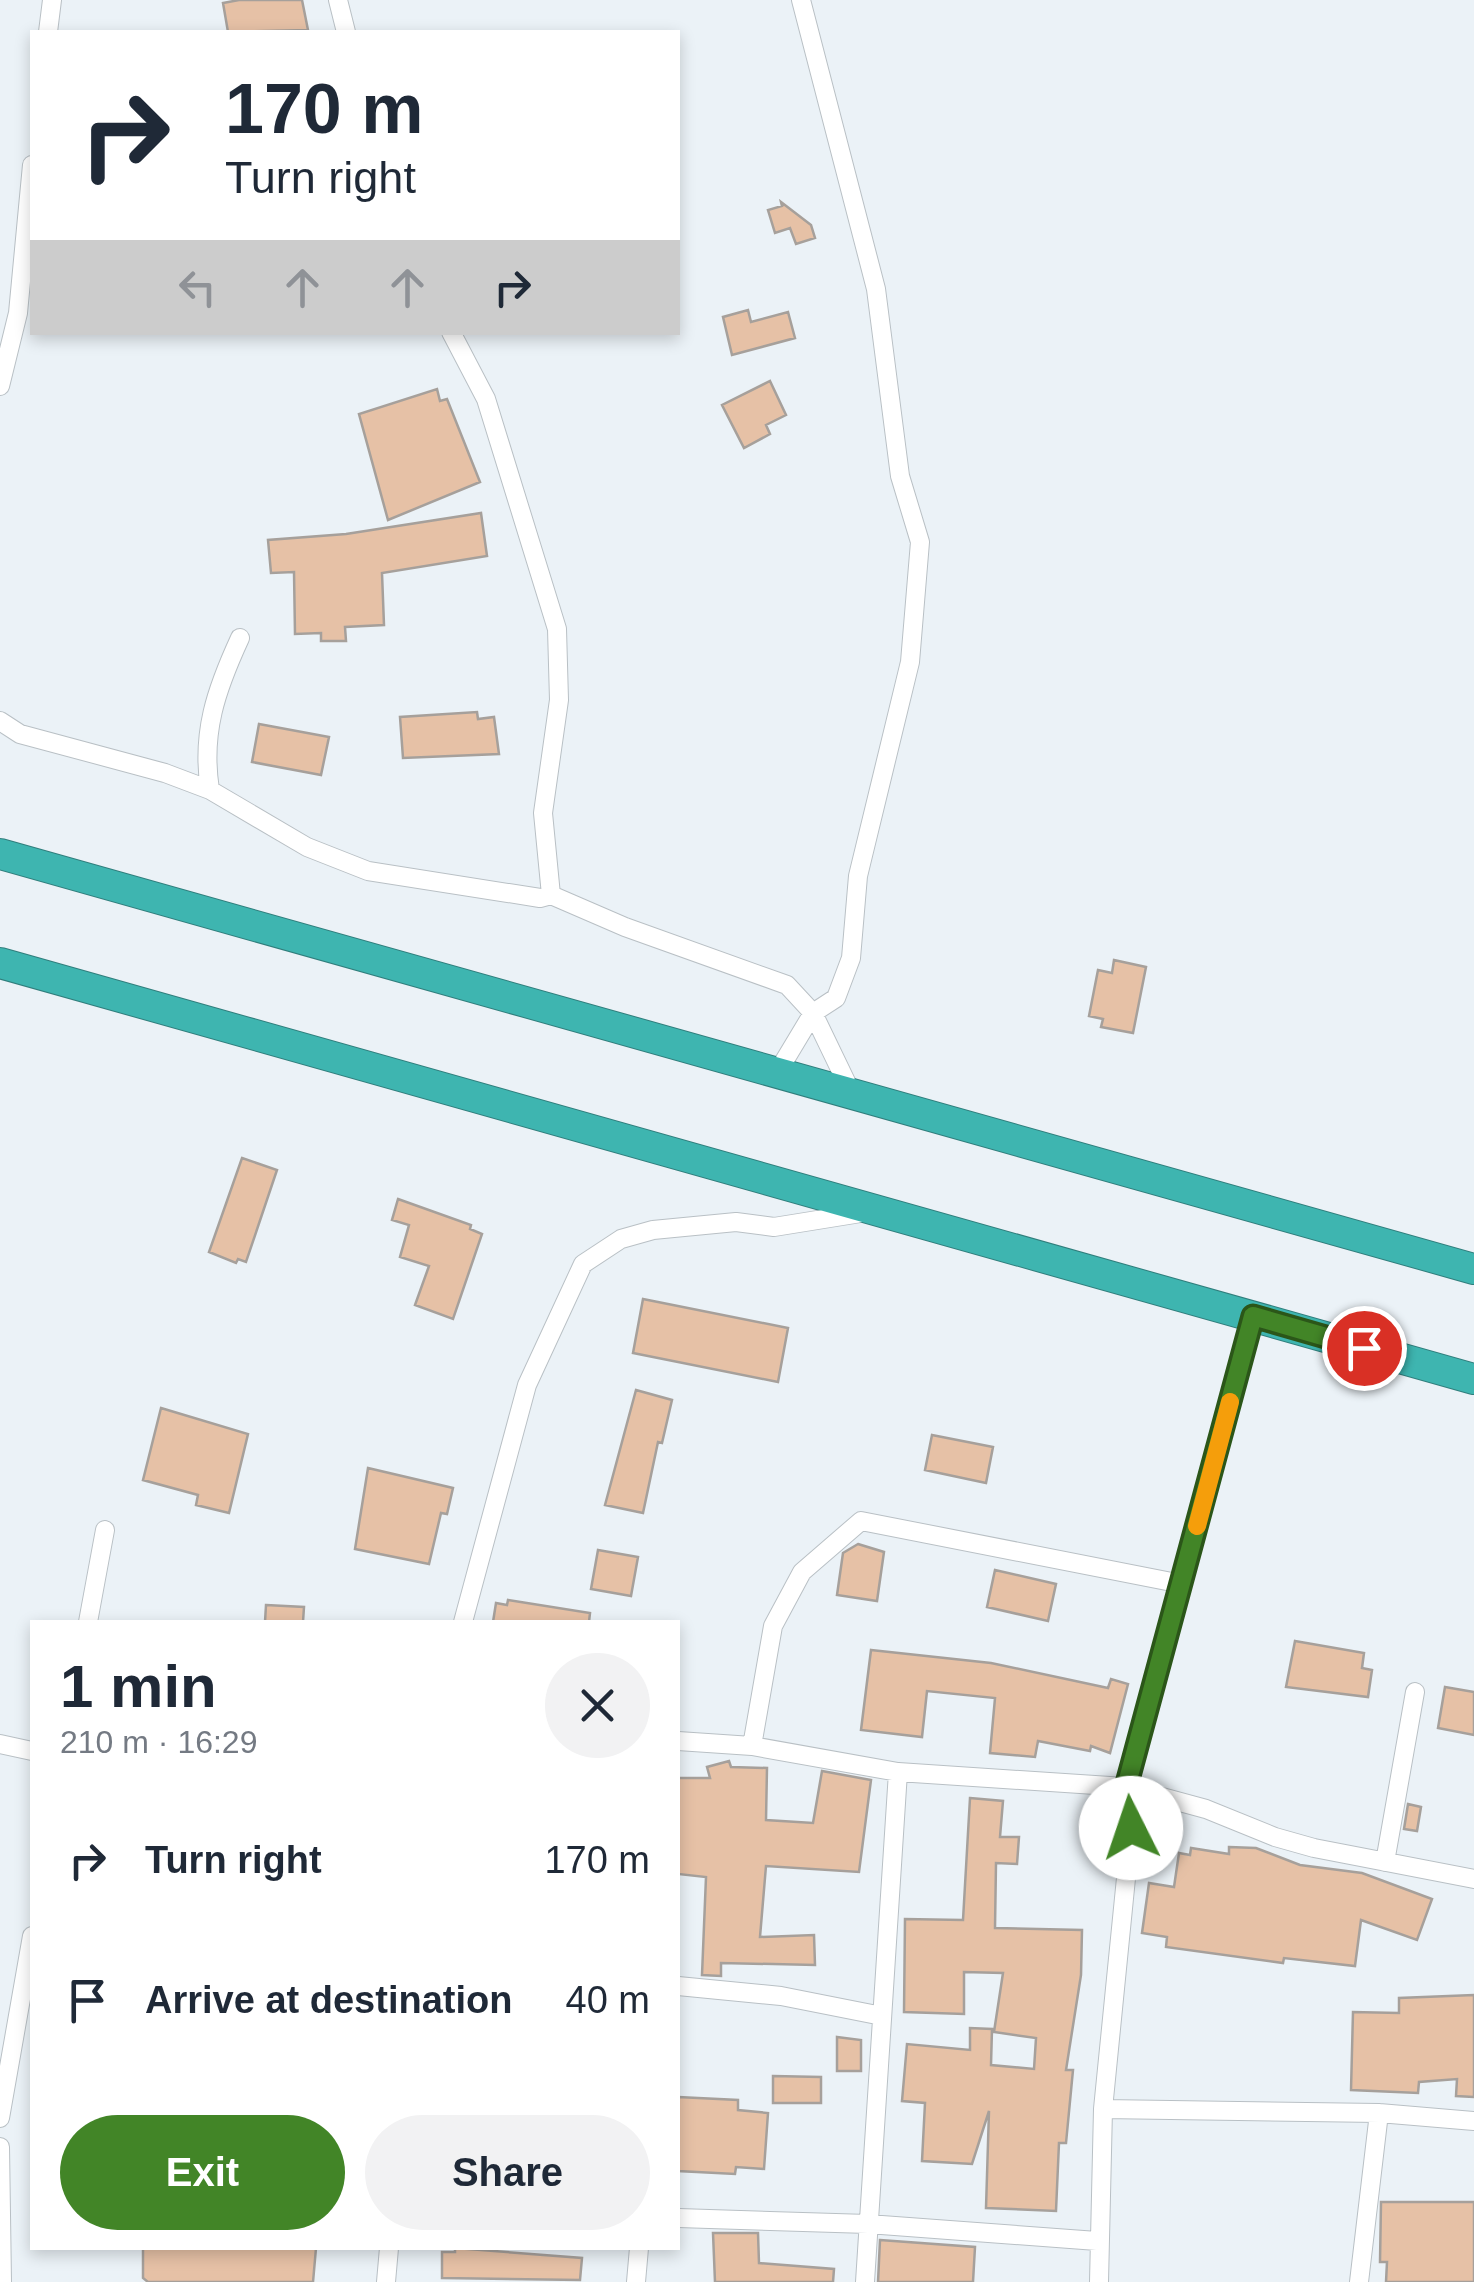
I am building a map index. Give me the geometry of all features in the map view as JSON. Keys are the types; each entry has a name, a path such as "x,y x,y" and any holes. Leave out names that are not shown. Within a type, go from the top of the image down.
{"highway":[{"path":"0,854 1474,1269"},
{"path":"0,963 1474,1379"}],"street":[{"path":"48,30 52,0"},
{"path":"338,0 346,30"},
{"path":"777,1073 813,1013 836,998 851,958 858,876 910,662 920,542 900,476 876,289 801,0"},
{"path":"0,386 18,313 30,187"},
{"path":"453,335 486,400 558,629 559,700 543,813 545,868 551,894"},
{"path":"210,790 206,764 213,697 240,638"},
{"path":"0,721 20,734 164,772 210,790 308,847 368,871 523,896 551,894 611,922 787,984 813,1013 852,1094"},
{"path":"464,1620 527,1385 583,1264 622,1239 652,1230 736,1222 774,1227 828,1222 876,1210"},
{"path":"1099,2282 1103,2110 1131,1828 1126,1787 1253,1316"},
{"path":"752,1746 774,1626 802,1572 861,1520 1182,1584"},
{"path":"88,1620 105,1530"},
{"path":"1385,1862 1414,1692"},
{"path":"680,1741 752,1746 898,1772 1126,1787 1206,1808 1275,1838 1474,1879"},
{"path":"0,1744 30,1751"},
{"path":"865,2282 898,1772"},
{"path":"0,2118 30,1947"},
{"path":"680,1986 782,1996 882,2016"},
{"path":"1103,2110 1378,2113 1474,2121"},
{"path":"1359,2282 1378,2113"},
{"path":"0,2148 2,2282"},
{"path":"680,2218 868,2224 1097,2241"},
{"path":"386,2282 389,2250"},
{"path":"636,2282 638,2250"}],"building":[{"path":"302,0 308,30 228,30 223,3"},
{"path":"781,202 811,225 815,238 796,244 790,228 775,233 768,210 782,206"},
{"path":"748,310 751,322 788,312 795,338 732,355 723,317"},
{"path":"770,381 786,415 766,425 770,434 744,448 722,405"},
{"path":"437,389 440,401 447,399 480,482 388,520 359,414"},
{"path":"481,513 487,556 382,573 384,625 345,627 346,641 321,641 321,633 295,634 294,572 271,573 268,540 346,534"},
{"path":"477,712 478,719 494,717 499,754 403,758 400,717"},
{"path":"259,724 329,737 321,775 252,762"},
{"path":"1114,960 1146,967 1133,1033 1101,1027 1103,1019 1089,1016 1098,970 1112,973"},
{"path":"242,1158 277,1170 246,1262 238,1259 236,1263 209,1252"},
{"path":"398,1199 471,1225 470,1229 482,1234 453,1319 415,1305 429,1266 400,1257 409,1225 392,1220"},
{"path":"643,1299 788,1328 778,1382 633,1353"},
{"path":"636,1390 672,1400 662,1443 658,1442 643,1513 605,1505"},
{"path":"161,1408 248,1434 229,1513 196,1505 198,1495 143,1480"},
{"path":"932,1435 993,1447 986,1483 925,1470"},
{"path":"368,1468 453,1488 447,1514 441,1513 429,1564 355,1549"},
{"path":"858,1544 884,1552 877,1601 837,1595 843,1553"},
{"path":"598,1550 638,1557 631,1596 591,1589"},
{"path":"995,1570 1056,1584 1048,1621 987,1607"},
{"path":"508,1600 590,1613 589,1620 493,1620 496,1603 507,1605"},
{"path":"266,1605 304,1607 303,1620 265,1620"},
{"path":"1295,1641 1364,1653 1362,1668 1372,1670 1368,1697 1286,1687"},
{"path":"871,1650 991,1663 1108,1688 1111,1679 1128,1684 1110,1753 1091,1746 1090,1751 1038,1741 1035,1757 990,1753 995,1698 927,1691 922,1737 861,1730"},
{"path":"1445,1687 1474,1692 1474,1735 1438,1728"},
{"path":"729,1761 731,1767 767,1768 766,1820 813,1823 822,1771 871,1780 859,1872 766,1866 760,1937 814,1935 815,1965 721,1963 721,1976 702,1975 706,1877 680,1874 680,1778 710,1778 707,1767"},
{"path":"970,1798 1003,1801 1000,1837 1019,1837 1017,1864 996,1863 995,1928 1082,1930 1081,1975 1066,2070 1073,2070 1066,2143 1059,2143 1056,2211 986,2208 989,2111 972,2164 922,2161 925,2103 902,2101 907,2044 970,2050 970,2028 992,2029 991,2065 1034,2069 1036,2038 994,2032 1003,1973 964,1972 964,2014 904,2012 905,1919 963,1920"},
{"path":"1408,1804 1421,1807 1417,1831 1404,1829"},
{"path":"1229,1847 1256,1848 1300,1865 1362,1873 1432,1899 1417,1940 1361,1920 1355,1966 1284,1958 1283,1963 1166,1947 1167,1937 1142,1933 1149,1883 1174,1887 1179,1853 1190,1855 1191,1848 1229,1854"},
{"path":"1474,1995 1474,2097 1456,2096 1457,2079 1419,2082 1418,2093 1351,2090 1353,2012 1399,2013 1399,1998"},
{"path":"837,2037 861,2040 861,2071 837,2071"},
{"path":"773,2076 821,2077 821,2103 773,2103"},
{"path":"680,2097 738,2100 738,2110 768,2113 764,2169 736,2167 735,2174 680,2171"},
{"path":"1381,2202 1474,2202 1474,2282 1386,2282 1387,2262 1380,2262"},
{"path":"713,2233 758,2233 759,2263 834,2269 833,2282 715,2282"},
{"path":"880,2240 975,2247 973,2282 878,2282"},
{"path":"143,2250 316,2250 313,2282 148,2282 143,2278"},
{"path":"480,2250 582,2258 580,2280 442,2278 442,2252"}],"slow traffic":[{"path":"1197,1526 1230,1402"}],"route":[{"path":"1131,1828 1126,1787 1253,1316 1364,1348"}]}
